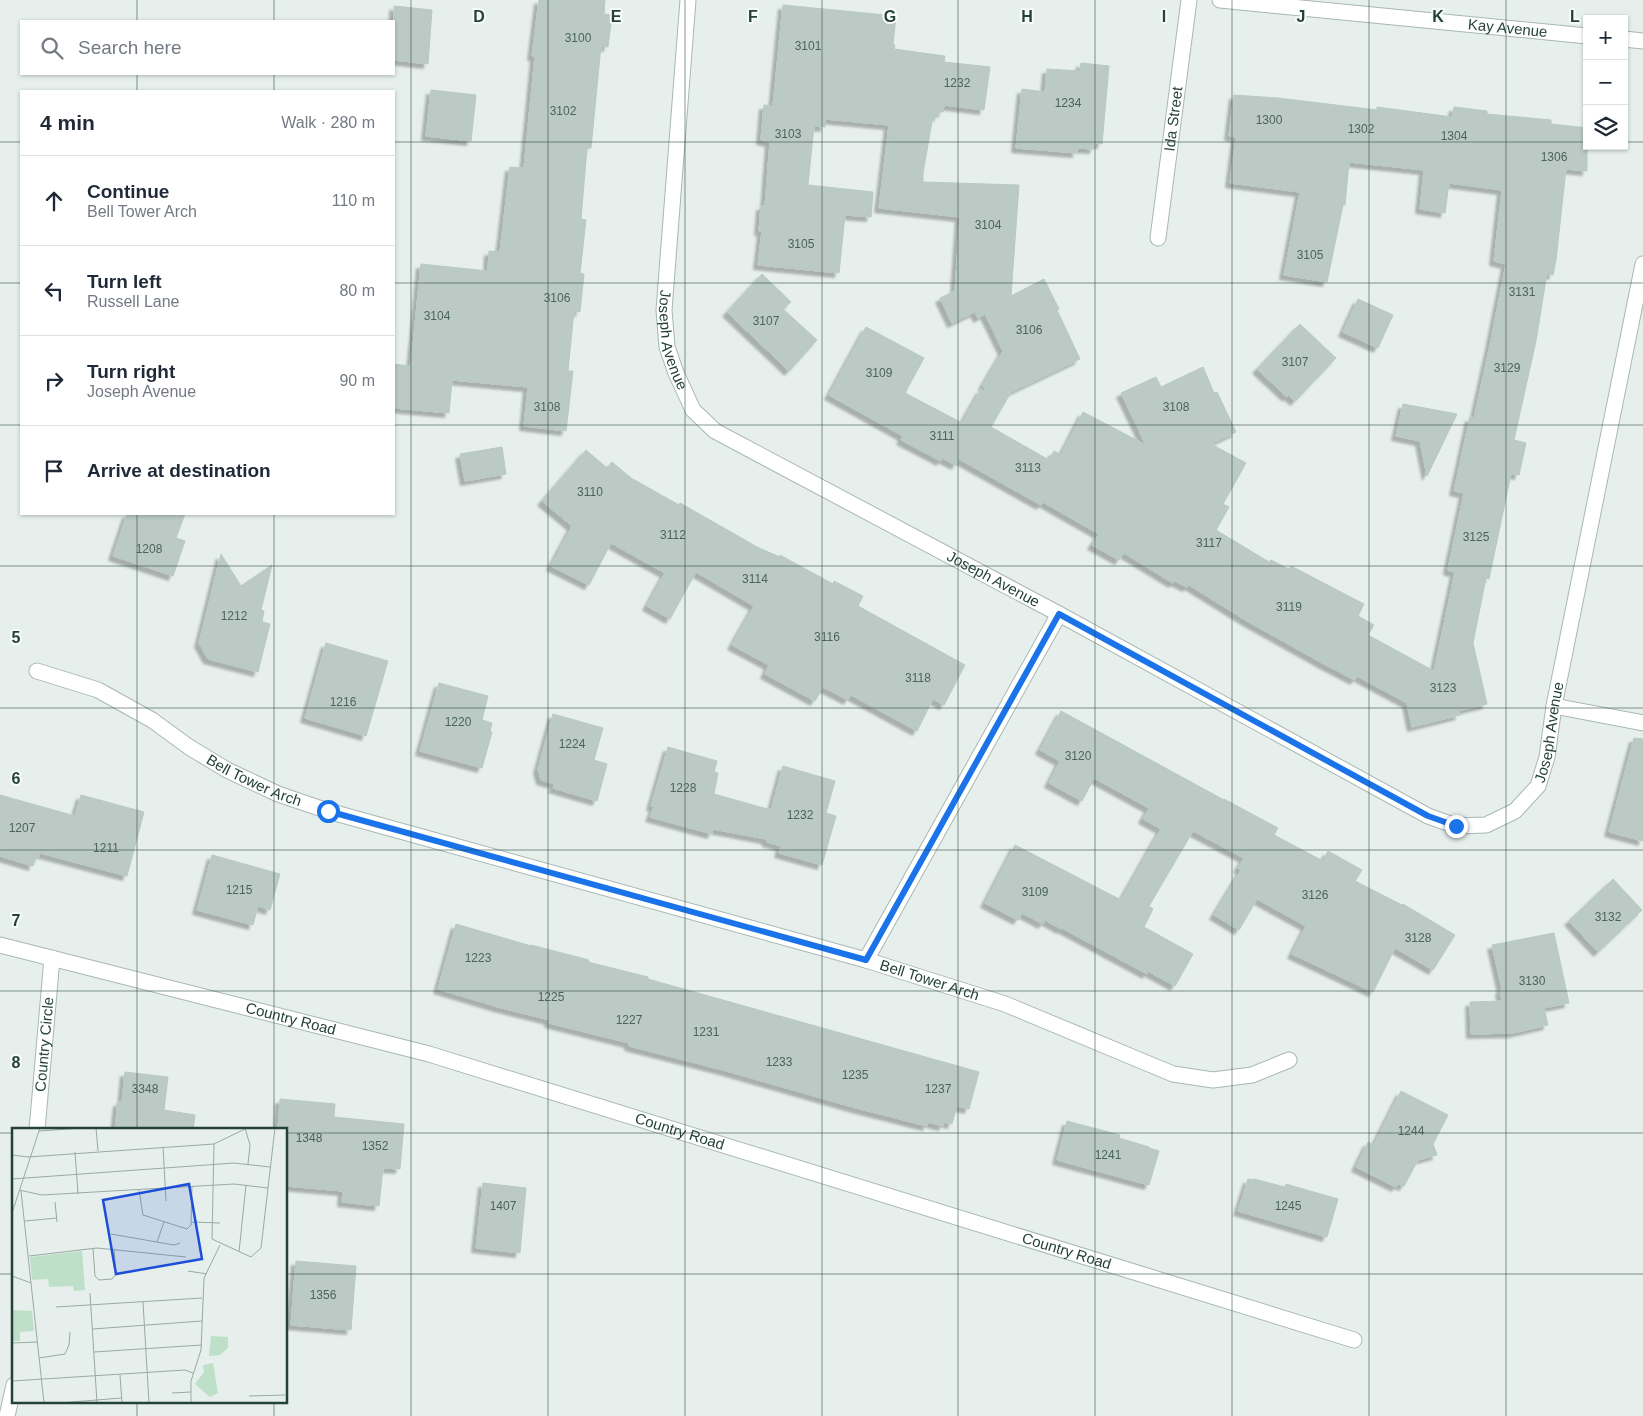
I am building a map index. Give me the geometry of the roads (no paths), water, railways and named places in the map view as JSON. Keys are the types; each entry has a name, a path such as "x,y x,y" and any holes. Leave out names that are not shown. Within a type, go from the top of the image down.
{"street":[{"name":"Joseph Avenue","path":"688,0 664,310 667,347 676,374 693,410 715,432 1059,614 1428,816 1456,826 1486,825 1515,811 1538,786 1547,757 1554,706 1643,264"},
{"name":"Ida Street","path":"1158,238 1189,0"},
{"name":"Kay Avenue","path":"1220,0 1583,36"},
{"path":"1628,39 1643,41"},
{"path":"866,960 1059,614"},
{"name":"Bell Tower Arch","path":"37,671 98,690 152,720 189,747 228,770 278,794 328,811 866,960 1005,1004 1174,1074 1213,1080 1252,1075 1289,1060"},
{"path":"1554,706 1643,723"},
{"name":"Country Road","path":"0,945 429,1054 1354,1340"},
{"name":"Country Circle","path":"37,1128 52,958"},
{"path":"7,1416 12,1394"}]}
